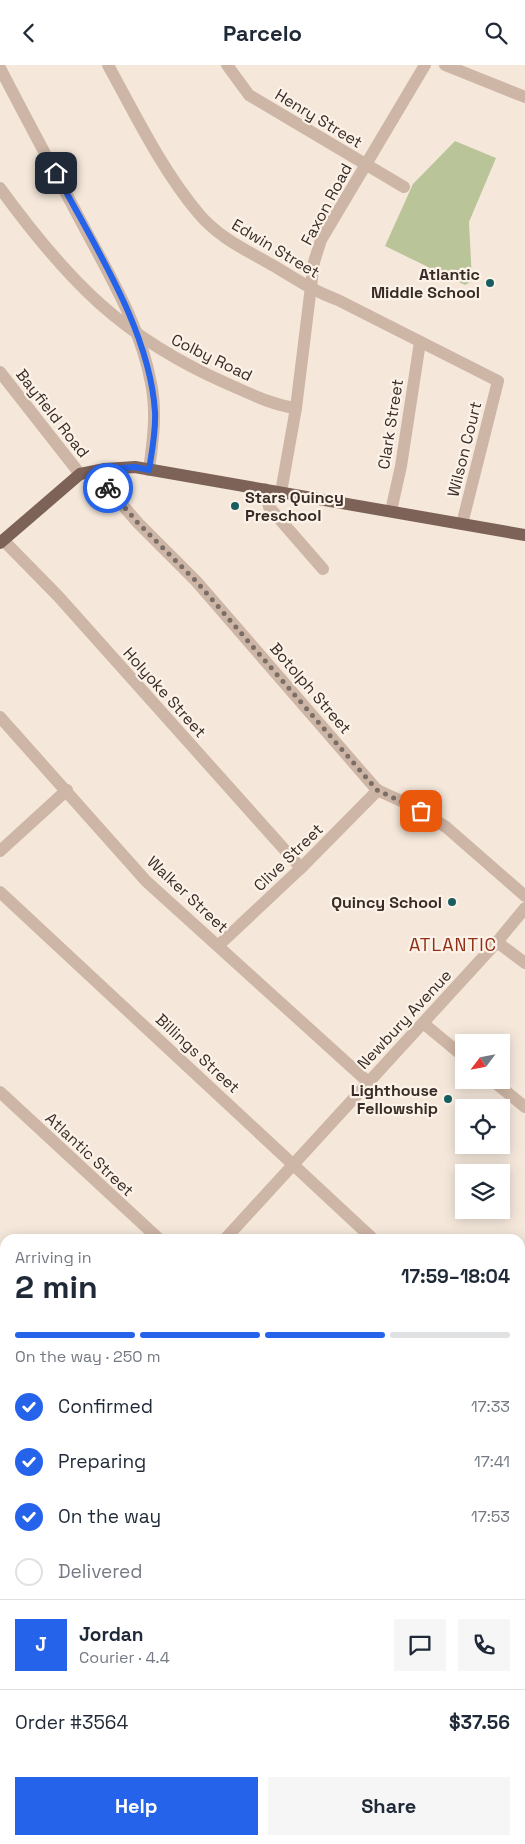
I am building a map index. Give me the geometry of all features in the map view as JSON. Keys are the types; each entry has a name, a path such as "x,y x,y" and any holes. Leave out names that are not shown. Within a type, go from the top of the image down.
{"main road":[{"path":"2,541 80,474 105,469 135,467 525,535"}],"street":[{"name":"Edwin Street","path":"108,65 160,157 200,215 219,232 248,252 312,290 338,300 498,381"},
{"name":"Henry Street","path":"227,65 249,95 404,187"},
{"name":"Faxon Road","path":"281,492 296,408 314,262 321,240 425,65"},
{"path":"445,65 525,97"},
{"path":"0,68 111,279 136,332 151,381 154,402 155,415 149,470"},
{"name":"Colby Road","path":"0,188 38,241 62,269 88,295 136,332 168,355 194,369 279,406 296,408"},
{"name":"Clark Street","path":"391,511 401,465 420,342"},
{"name":"Bayfield Road","path":"0,372 80,474"},
{"name":"Wilson Court","path":"462,524 498,381"},
{"name":"Botolph Street","path":"105,469 106,486 138,523 196,581 378,790 408,804 446,827 525,896"},
{"path":"265,489 269,507 323,569"},
{"name":"Holyoke Street","path":"2,541 58,596 301,867"},
{"name":"Walker Street","path":"0,717 67,790 146,881 219,945 368,1082"},
{"path":"0,851 67,790"},
{"name":"Clive Street","path":"219,945 378,790"},
{"name":"Billings Street","path":"0,892 368,1234"},
{"name":"Newbury Avenue","path":"231,1234 525,909"},
{"path":"497,942 525,963"},
{"path":"423,1023 455,1050"},
{"path":"503,1089 525,1107"},
{"name":"Atlantic Street","path":"0,1092 154,1234"}],"green space":[{"path":"455,141 496,158 469,222 472,281 465,285 385,246 413,184"}],"way so far":[{"path":"108,488 138,523 196,581 377,790 421,811"}],"place":[{"name":"Atlantic Middle School","path":"490,283"},
{"name":"Stars Quincy Preschool","path":"235,506"},
{"name":"Quincy School","path":"452,902"},
{"name":"Lighthouse Fellowship","path":"448,1099"}],"district":[{"name":"ATLANTIC","path":"453,945"}],"route":[{"path":"56,173 118,291 136,332 151,381 155,415 149,470 135,467 105,469 106,486 108,488"}]}
